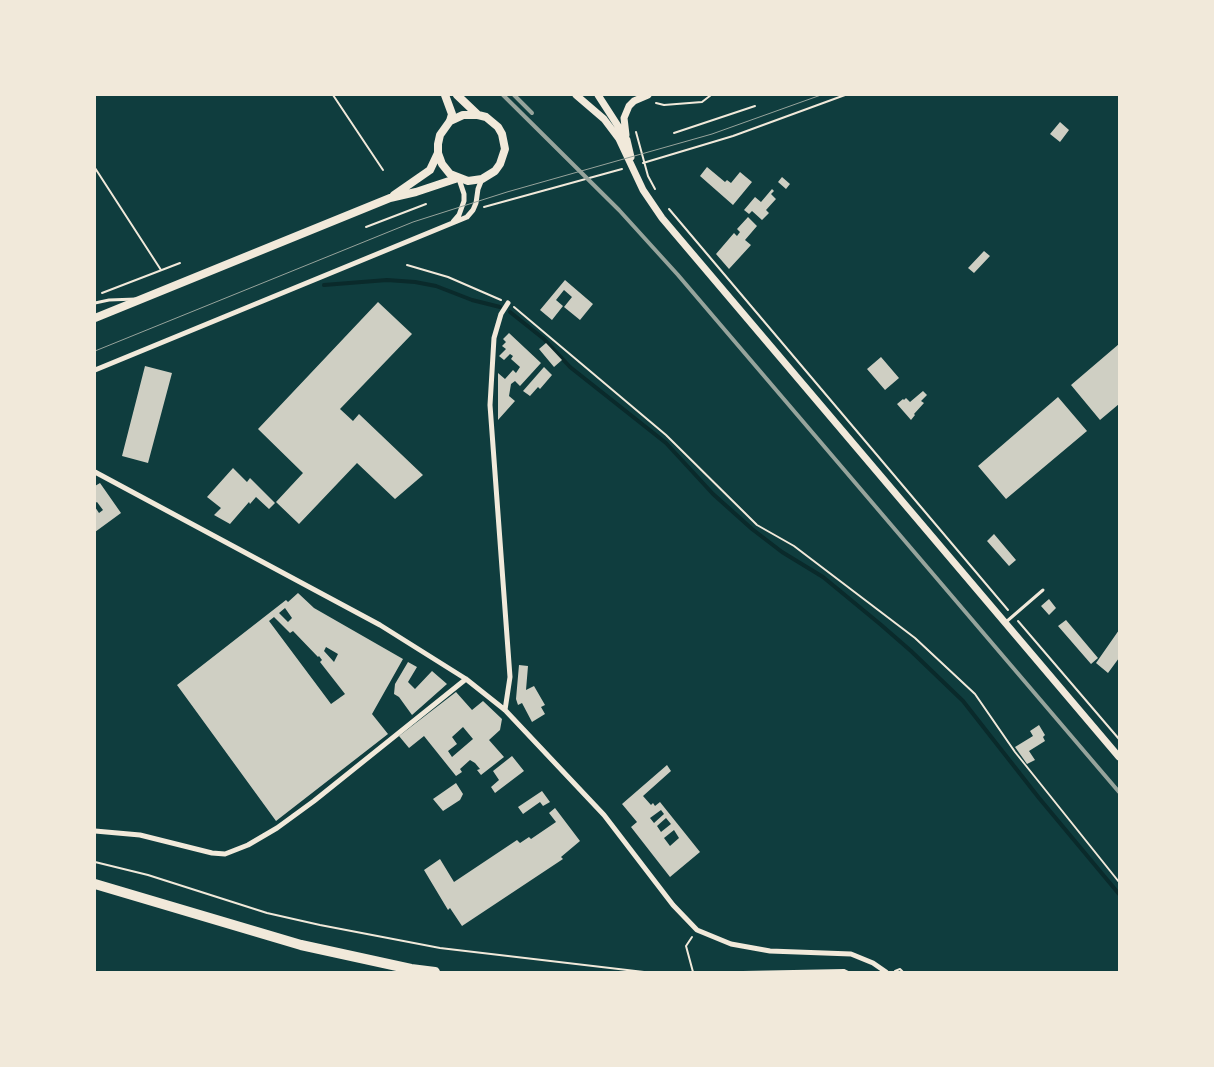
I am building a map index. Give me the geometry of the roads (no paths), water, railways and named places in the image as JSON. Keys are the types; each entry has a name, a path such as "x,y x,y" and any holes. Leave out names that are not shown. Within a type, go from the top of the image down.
{"highway":[{"path":"95,884 302,945 411,969 436,972"}],"main road":[{"path":"445,95 451,109 450,121"},
{"path":"457,95 478,115"},
{"path":"463,115 478,115 486,117 498,127 504,141 504,149 500,164 490,175 482,179 468,181 446,170 439,159 440,135 450,121 463,115"},
{"path":"390,198 430,170 438,153"},
{"path":"95,318 390,198 459,178"}],"street":[{"path":"576,95 604,119 619,139 643,190 662,218 1119,757"},
{"path":"598,95 627,140"},
{"path":"634,169 624,118 629,106 634,101 648,95"},
{"path":"451,224 459,215 464,201 459,178"},
{"path":"95,370 467,217 476,203 482,179"},
{"path":"505,710 510,677 490,405 494,338 501,314 508,302"},
{"path":"95,472 380,625 466,679 505,710 604,815 673,905 698,930 731,944 770,951 851,954 874,963 886,972"},
{"path":"95,831 140,835 212,853 226,854 248,845 277,828 314,801 466,679"}],"lane":[{"path":"95,304 109,300 146,297"},
{"path":"1006,622 1044,590"}],"waterway":[{"path":"324,285 387,280 415,282 436,286 472,300 500,307"},
{"path":"510,312 544,339 570,367 666,443 713,494 752,529 782,552 823,577 911,651 963,701 1039,798 1119,894"}],"tram line":[{"path":"95,351 413,222 507,192 712,134 821,95"}],"railway":[{"path":"503,95 619,210 678,275 1119,792"},
{"path":"514,95 532,113"}]}
